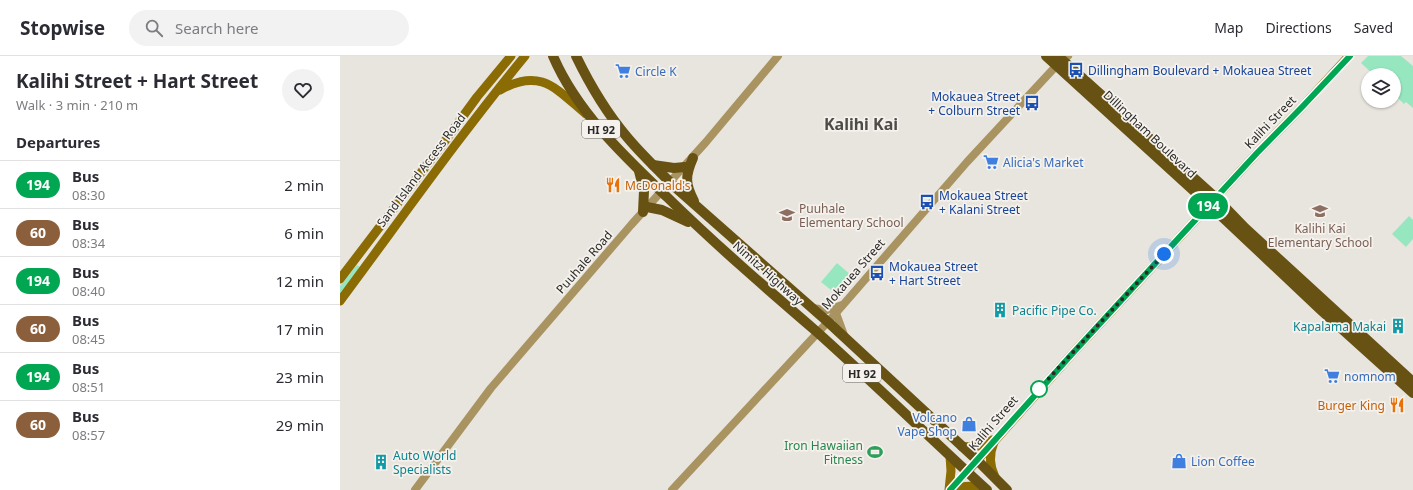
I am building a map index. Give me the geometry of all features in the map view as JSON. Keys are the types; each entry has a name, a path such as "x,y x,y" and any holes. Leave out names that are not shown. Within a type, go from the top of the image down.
{"main road":[{"path":"490,80 501,56"},
{"name":"Sand Island Access Road","path":"340,279 490,80 511,56"},
{"name":"Sand Island Access Road","path":"340,302 437,168 495,92 526,56"},
{"name":"Nimitz Highway","path":"553,56 570,86 595,123 639,170 696,226 906,413 987,490"},
{"name":"Nimitz Highway","path":"576,56 607,110 627,137 653,165 670,182 828,322 977,460 1007,490"},
{"name":"Dillingham Boulevard","path":"1046,56 1062,60 1212,201 1316,305 1413,393"},
{"name":"Kalihi Street","path":"967,472 995,438 1212,201 1350,56"},
{"path":"495,92 512,83 523,80 534,80 546,83 556,88 595,123"},
{"path":"692,158 686,180 689,191 697,206"},
{"path":"653,165 674,168 685,167"},
{"path":"639,170 644,191 645,209 662,210 696,226"},
{"name":"Dillingham Boulevard","path":"1212,201 1245,228 1413,382"},
{"path":"360,252 370,260"},
{"path":"962,447 978,446 995,438"},
{"path":"995,438 990,463 995,478"},
{"path":"950,456 952,471 951,490 968,485 987,490"}],"street":[{"name":"Puuhale Road","path":"414,490 491,388 645,209 685,167 778,56"},
{"name":"Mokauea Street","path":"672,490 828,322 953,178 1062,60"},
{"path":"812,308 826,310 842,305"},
{"path":"836,313 845,338"},
{"name":"Kalihi Street","path":"951,490 967,472"}],"green space":[{"path":"1368,56 1401,56 1413,66 1413,108 1406,102 1404,104 1401,101 1401,68 1366,68 1361,63"},
{"path":"1409,216 1413,220 1413,239 1406,247 1392,234"},
{"path":"837,263 852,276 836,294 821,282"},
{"path":"357,265 360,267 340,295 340,286"}],"bus line":[{"name":"194","path":"950,490 1021,409 1208,205 1350,56"}],"place":[{"name":"Dillingham Boulevard + Mokauea Street","path":"1076,70"},
{"name":"Circle K","path":"623,71"},
{"name":"Mokauea Street + Colburn Street","path":"1032,103"},
{"name":"Alicia's Market","path":"991,162"},
{"name":"McDonald's","path":"613,185"},
{"name":"Mokauea Street + Kalani Street","path":"927,202"},
{"name":"Kalihi Kai Elementary School","path":"1320,211"},
{"name":"Puuhale Elementary School","path":"787,215"},
{"name":"Mokauea Street + Hart Street","path":"877,273"},
{"name":"Pacific Pipe Co.","path":"1000,310"},
{"name":"Kapalama Makai","path":"1398,326"},
{"name":"nomnom","path":"1332,376"},
{"name":"Burger King","path":"1397,405"},
{"name":"Volcano Vape Shop","path":"969,424"},
{"name":"Iron Hawaiian Fitness","path":"875,452"},
{"name":"Lion Coffee","path":"1179,461"},
{"name":"Auto World Specialists","path":"381,462"}],"district":[{"name":"Kalihi Kai","path":"861,124"}],"route":[{"path":"1039,389 1164,254"}]}
